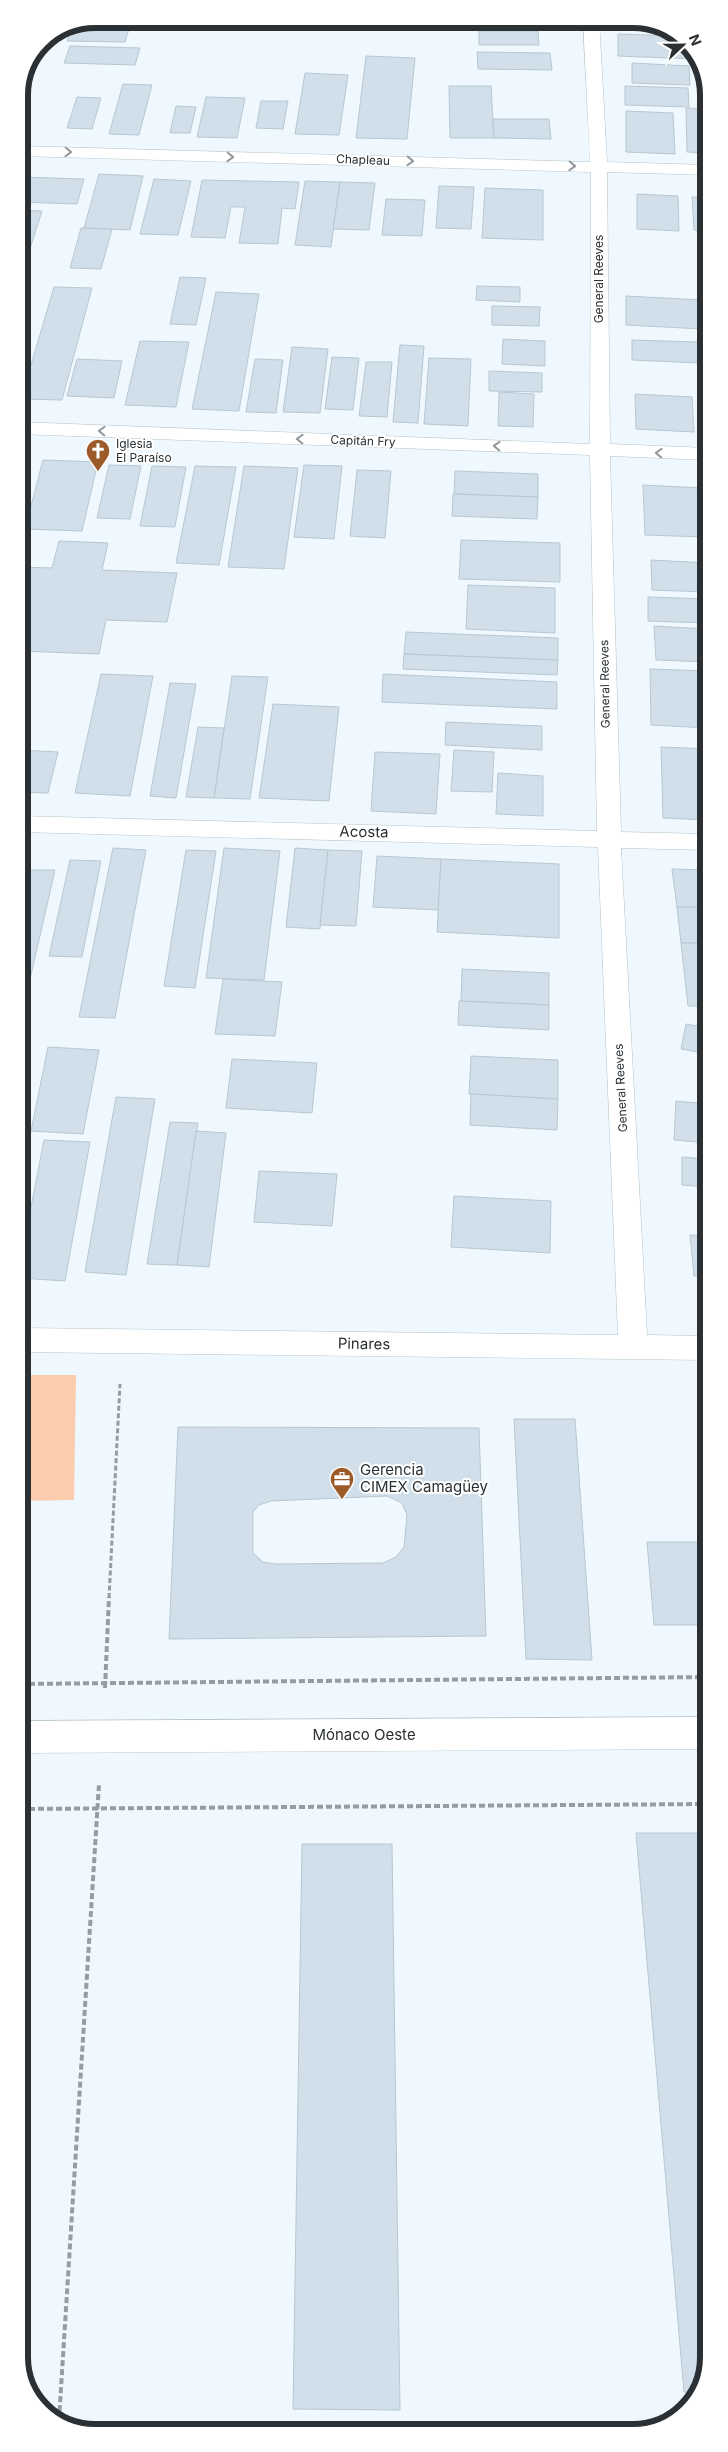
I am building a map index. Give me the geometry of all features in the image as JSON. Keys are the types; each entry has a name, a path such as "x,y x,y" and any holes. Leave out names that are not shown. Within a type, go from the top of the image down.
{"street":[{"name":"General Reeves","path":"592,28 599,166 600,450 609,838 633,1347"},
{"name":"Chapleau","path":"28,151 700,170"},
{"name":"Capitán Fry","path":"28,428 700,454"},
{"name":"Acosta","path":"28,824 700,842"},
{"name":"Pinares","path":"28,1340 700,1348"},
{"name":"Mónaco Oeste","path":"28,1738 700,1733"}],"path":[{"path":"59,2414 96,1808 105,1736 105,1683 123,1341"},
{"path":"28,1684 700,1677"},
{"path":"28,1809 700,1804"}],"shaded area":[{"path":"28,1375 76,1375 74,1500 28,1501"}],"building":[{"path":"129,28 125,42 67,41 70,33 82,29"},
{"path":"638,28 645,30 616,29"},
{"path":"479,31 538,31 539,45 479,45"},
{"path":"618,34 664,35 678,44 690,59 618,56"},
{"path":"70,46 140,48 135,65 64,63"},
{"path":"477,52 550,53 552,70 478,69"},
{"path":"366,56 415,58 407,139 356,138"},
{"path":"632,63 689,66 690,85 632,83"},
{"path":"305,73 348,75 339,135 295,134"},
{"path":"123,84 152,85 139,135 109,134"},
{"path":"449,86 491,86 494,138 450,138"},
{"path":"625,86 688,88 689,107 625,105"},
{"path":"77,97 101,98 92,129 67,128"},
{"path":"206,97 245,98 237,138 197,137"},
{"path":"261,101 288,101 283,129 256,128"},
{"path":"176,106 196,107 190,133 170,133"},
{"path":"686,108 700,109 700,153 687,152"},
{"path":"626,111 673,113 675,154 626,152"},
{"path":"493,119 549,119 551,139 494,138"},
{"path":"99,174 143,176 130,230 84,228"},
{"path":"28,177 84,179 77,204 28,202"},
{"path":"154,179 191,181 178,235 140,234"},
{"path":"202,180 299,182 295,209 282,208 278,244 239,243 245,207 231,207 225,238 191,237"},
{"path":"305,181 340,182 331,247 295,245"},
{"path":"340,182 375,183 369,230 333,229"},
{"path":"439,186 474,187 471,229 436,228"},
{"path":"485,188 543,190 543,240 482,238"},
{"path":"637,194 678,196 679,231 637,229"},
{"path":"692,197 700,197 700,230 694,230"},
{"path":"386,199 425,200 422,236 382,235"},
{"path":"28,210 42,211 28,255"},
{"path":"81,228 112,229 101,269 70,268"},
{"path":"180,277 206,278 196,325 170,324"},
{"path":"477,286 520,287 520,302 476,300"},
{"path":"54,287 92,288 62,400 28,399 28,375"},
{"path":"216,292 259,294 239,411 192,409"},
{"path":"626,296 700,300 700,329 626,325"},
{"path":"492,306 540,307 539,326 492,325"},
{"path":"503,339 545,341 545,366 502,364"},
{"path":"632,340 699,342 700,363 632,360"},
{"path":"140,341 189,342 176,407 125,405"},
{"path":"400,345 424,346 418,423 393,422"},
{"path":"292,347 328,349 320,413 283,412"},
{"path":"332,357 359,358 353,410 325,409"},
{"path":"429,358 471,359 468,426 424,424"},
{"path":"77,359 122,361 114,398 67,396"},
{"path":"255,359 283,360 276,413 246,412"},
{"path":"366,362 392,362 387,417 359,416"},
{"path":"489,371 542,373 542,392 489,391"},
{"path":"499,392 534,394 533,427 498,426"},
{"path":"635,394 692,397 694,432 636,429"},
{"path":"43,460 98,462 82,531 28,529 28,518"},
{"path":"109,465 141,466 130,519 97,518"},
{"path":"304,465 342,466 334,539 294,537"},
{"path":"152,466 186,467 175,527 140,526"},
{"path":"195,466 236,467 219,565 176,563"},
{"path":"244,466 298,468 284,569 228,567"},
{"path":"357,470 391,471 385,538 350,536"},
{"path":"455,471 538,474 538,497 454,494"},
{"path":"643,485 700,488 700,537 645,535"},
{"path":"453,494 538,497 537,519 452,516"},
{"path":"461,540 560,543 560,582 459,579"},
{"path":"59,541 108,543 102,570 177,573 167,622 106,620 99,654 28,651 28,567 52,568"},
{"path":"651,560 700,563 700,592 652,590"},
{"path":"468,585 555,588 555,633 466,629"},
{"path":"648,597 700,599 700,623 648,621"},
{"path":"654,626 700,629 700,662 656,660"},
{"path":"406,632 558,638 558,660 404,654"},
{"path":"404,654 558,660 557,675 403,669"},
{"path":"650,669 700,671 700,728 651,725"},
{"path":"101,674 153,676 130,796 75,793"},
{"path":"383,674 557,682 557,709 382,702"},
{"path":"232,676 268,677 250,799 214,798"},
{"path":"170,683 196,684 176,798 150,796"},
{"path":"273,704 339,707 329,801 259,798"},
{"path":"446,722 542,726 542,750 445,745"},
{"path":"198,727 224,728 214,798 186,797"},
{"path":"661,747 700,749 700,820 663,818"},
{"path":"28,750 58,752 48,793 28,792"},
{"path":"454,750 494,752 492,792 451,791"},
{"path":"375,752 440,754 436,814 371,811"},
{"path":"498,773 543,776 543,816 496,814"},
{"path":"113,848 146,850 115,1018 79,1017"},
{"path":"224,848 280,851 264,980 206,978"},
{"path":"295,848 328,850 320,929 286,927"},
{"path":"186,850 216,851 195,988 164,986"},
{"path":"328,850 362,851 356,926 320,925"},
{"path":"377,856 441,859 439,910 373,907"},
{"path":"441,859 559,864 559,938 437,932"},
{"path":"70,860 101,861 82,957 49,956"},
{"path":"672,869 700,870 700,907 677,907"},
{"path":"28,870 55,870 28,988"},
{"path":"677,907 700,907 700,943 681,943"},
{"path":"681,943 700,943 700,1006 688,1006"},
{"path":"462,969 549,973 549,1005 461,1001"},
{"path":"223,979 282,982 275,1036 215,1034"},
{"path":"459,1001 549,1005 549,1030 458,1025"},
{"path":"686,1024 700,1027 700,1053 681,1049"},
{"path":"48,1047 99,1050 83,1134 31,1131"},
{"path":"471,1056 558,1060 558,1099 469,1094"},
{"path":"232,1059 317,1063 312,1113 226,1108"},
{"path":"471,1094 558,1099 557,1130 470,1125"},
{"path":"116,1097 155,1099 126,1275 85,1272"},
{"path":"676,1101 700,1103 700,1142 674,1140"},
{"path":"170,1122 198,1123 177,1265 147,1264"},
{"path":"196,1131 226,1133 209,1267 177,1265"},
{"path":"44,1140 90,1142 65,1281 28,1279 28,1223"},
{"path":"682,1157 700,1158 700,1186 682,1185"},
{"path":"259,1171 337,1174 332,1226 254,1222"},
{"path":"454,1196 551,1201 550,1253 451,1247"},
{"path":"690,1235 700,1236 700,1276 694,1276"},
{"path":"514,1419 575,1419 592,1660 526,1659"},
{"path":"178,1427 479,1428 486,1636 169,1639","holes":["387,1496 402,1503 407,1515 404,1547 396,1557 383,1563 276,1564 263,1562 253,1553 253,1512 259,1505 271,1501"]},
{"path":"647,1542 700,1542 700,1625 654,1625"},
{"path":"636,1833 700,1833 700,2366 697,2379 691,2391 684,2392"},
{"path":"302,1844 392,1844 400,2410 293,2409"}],"place":[{"name":"Iglesia El Paraíso","path":"98,472"},
{"name":"Gerencia CIMEX Camagüey","path":"342,1500"}]}
